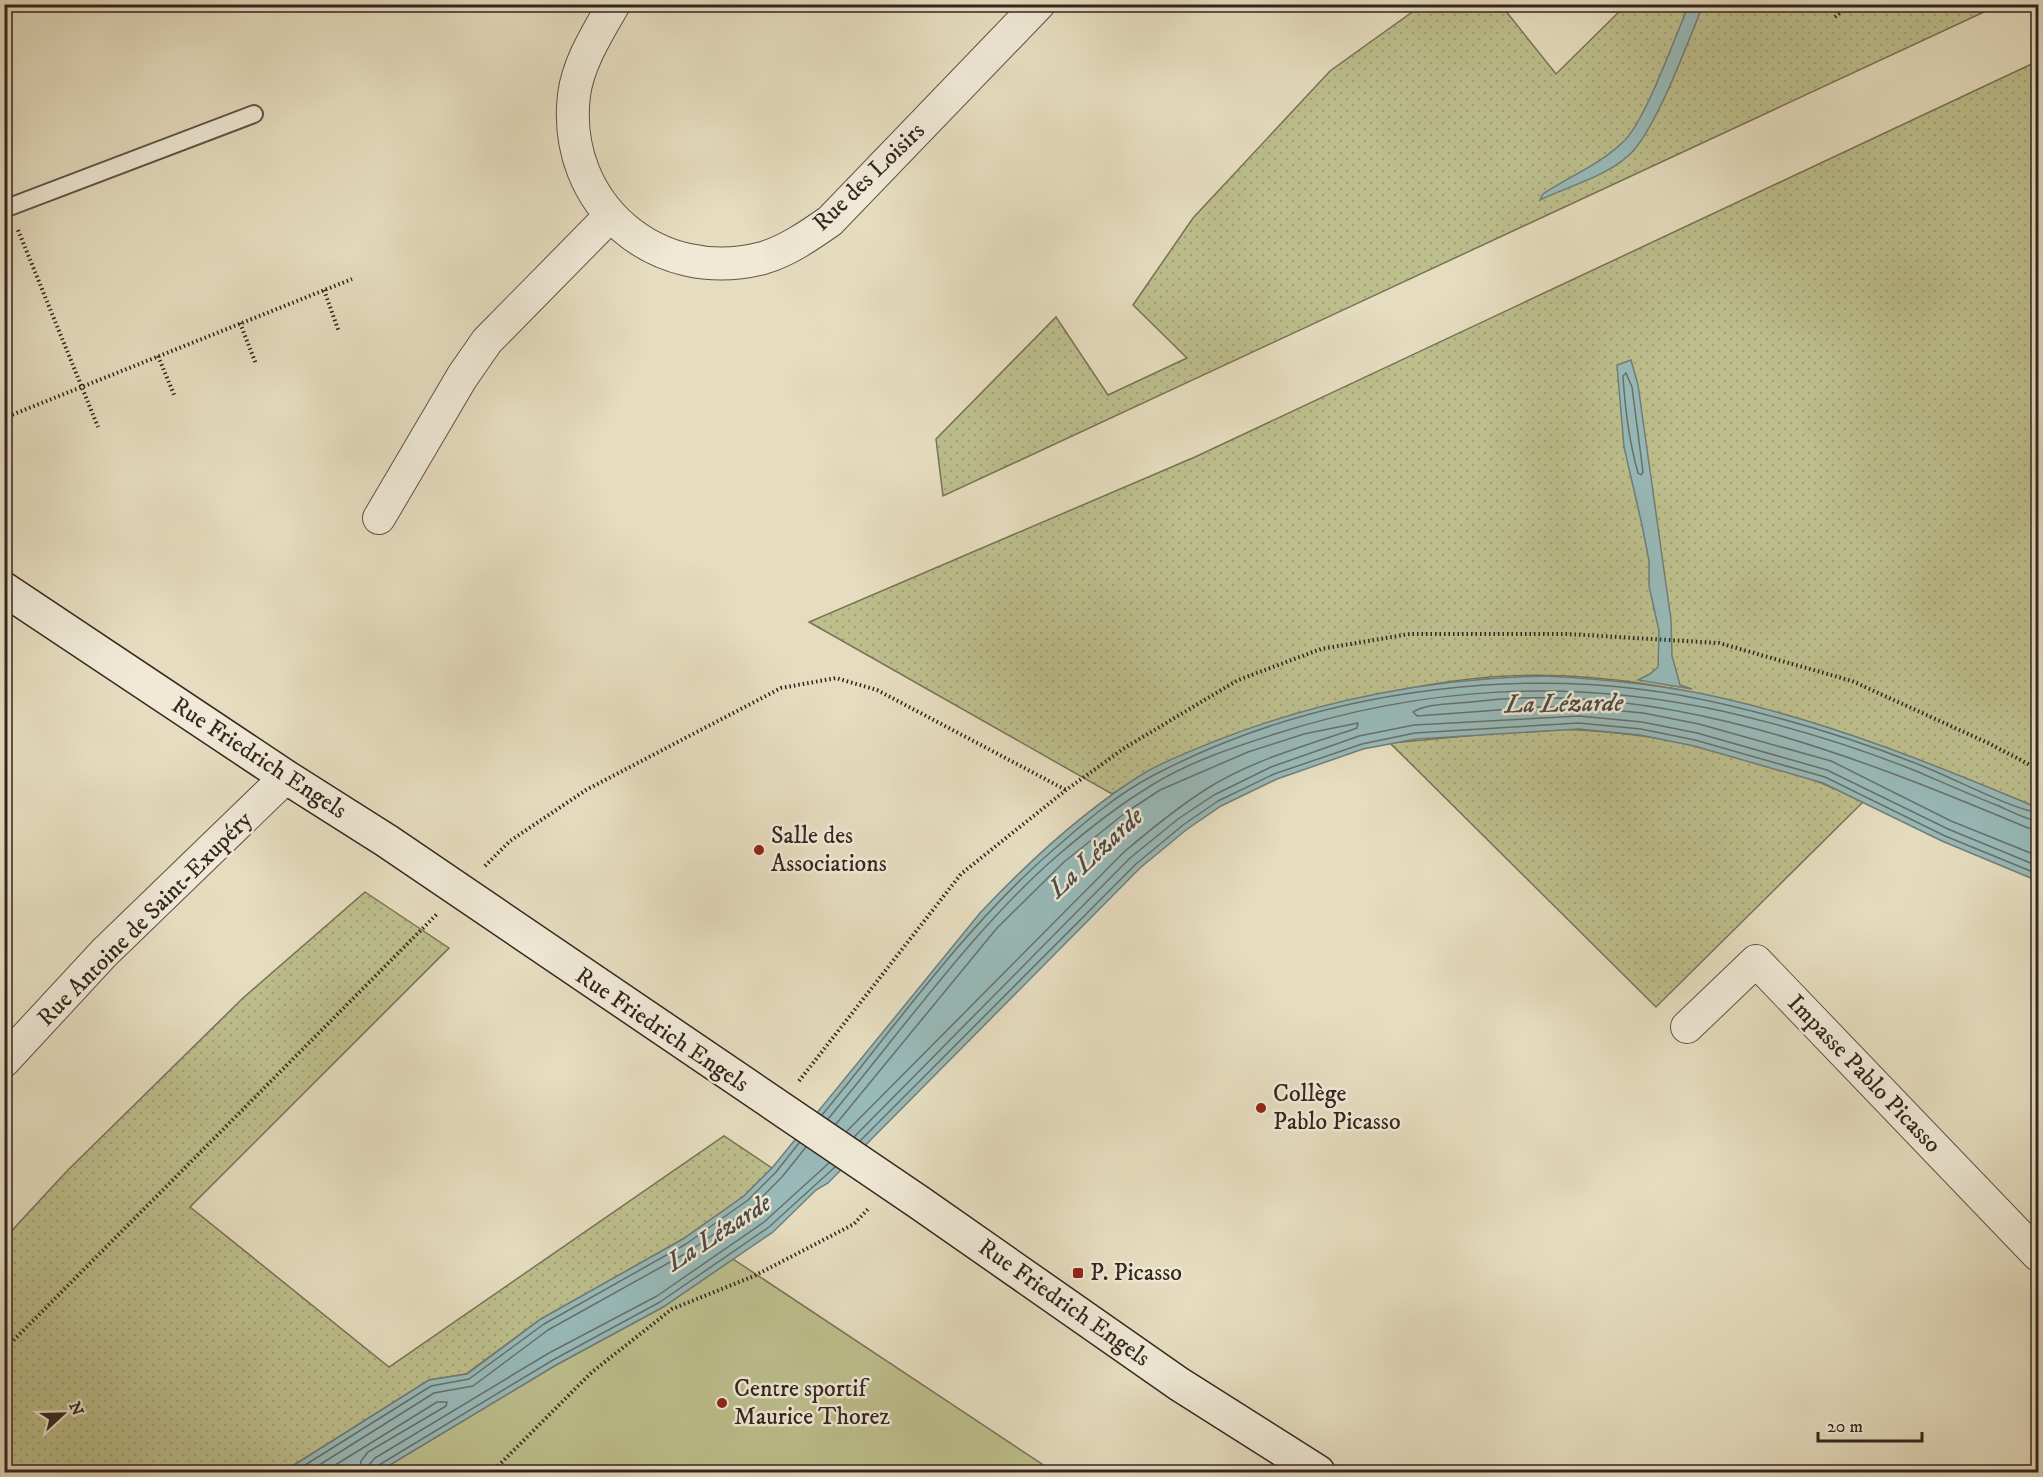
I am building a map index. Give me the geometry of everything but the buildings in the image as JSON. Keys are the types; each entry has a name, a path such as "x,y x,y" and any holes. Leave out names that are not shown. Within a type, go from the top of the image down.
{"street":[{"name":"Rue des Loisirs","path":"614,4 588,50 574,95 575,134 586,178 610,216 646,245 682,261 722,263 763,258 802,240 830,221 1040,4"},
{"path":"379,518 462,377 487,341 610,216"},
{"name":"Rue Friedrich Engels","path":"4,589 286,777 387,841 891,1184 1179,1384 1318,1473"},
{"name":"Rue Antoine de Saint-Exupéry","path":"4,1061 104,953 286,777"},
{"name":"Impasse Pablo Picasso","path":"1687,1027 1756,961 2038,1255"}],"lane":[{"path":"7,208 254,114"}],"path":[{"path":"1835,17 1850,4"},
{"path":"7,208 98,428"},
{"path":"4,418 352,279"},
{"path":"324,290 339,332"},
{"path":"240,324 256,364"},
{"path":"158,356 175,397"},
{"path":"778,1108 961,874 1066,790 1126,747 1238,680 1322,649 1410,634 1567,634 1649,637 1719,644 1852,681 1988,743 2038,769"},
{"path":"4,1350 510,841 586,790 781,688 836,678 877,690 1066,790"},
{"path":"498,1466 592,1372 672,1309 754,1275 854,1224 891,1184"}],"green space":[{"path":"1422,5 1501,5 1556,74 1626,5 1999,5 943,496 936,439 1056,317 1108,395 1187,358 1133,305 1193,218 1330,71"},
{"path":"2038,61 2038,808 1908,756 1770,711 1700,694 1630,682 1560,676 1468,679 1401,690 1335,705 1209,745 1160,767 1112,794 809,622 1195,457"},
{"path":"1543,729 1625,734 1708,748 1788,771 1863,802 1656,1007 1390,743"},
{"path":"365,892 449,948 190,1207 389,1367 724,1136 772,1168 744,1196 683,1239 541,1319 466,1374 429,1380 283,1472 5,1472 4,1239 67,1171 243,998"},
{"name":"Centre sportif Maurice Thorez","path":"733,1259 1054,1472 378,1472 556,1365 663,1307"}],"water":[{"path":"1689,5 1703,5 1654,120 1634,150 1625,159 1602,173 1540,200 1543,194 1615,149 1633,130 1660,77"},
{"path":"1631,360 1638,385 1671,620 1672,656 1680,685 1692,689 1638,680 1658,667 1659,631 1649,586 1649,561 1624,447 1617,365"},
{"name":"La Lézarde","path":"1546,676 1659,686 1766,709 1845,733 2000,792 2038,808 2038,881 1942,841 1823,783 1694,746 1640,735 1579,729 1416,739 1363,749 1277,779 1221,806 1186,830 1140,868 828,1183 816,1190 773,1232 663,1307 556,1365 378,1472 283,1472 429,1380 467,1374 541,1319 683,1239 744,1196 772,1168 980,913 1018,874 1079,819 1146,772 1188,752 1253,727 1335,703 1376,694 1461,681"}],"place":[{"name":"Salle des Associations","path":"759,850"},
{"name":"Collège Pablo Picasso","path":"1261,1108"},
{"name":"P. Picasso","path":"1078,1273"},
{"name":"Centre sportif Maurice Thorez","path":"722,1403"}]}
